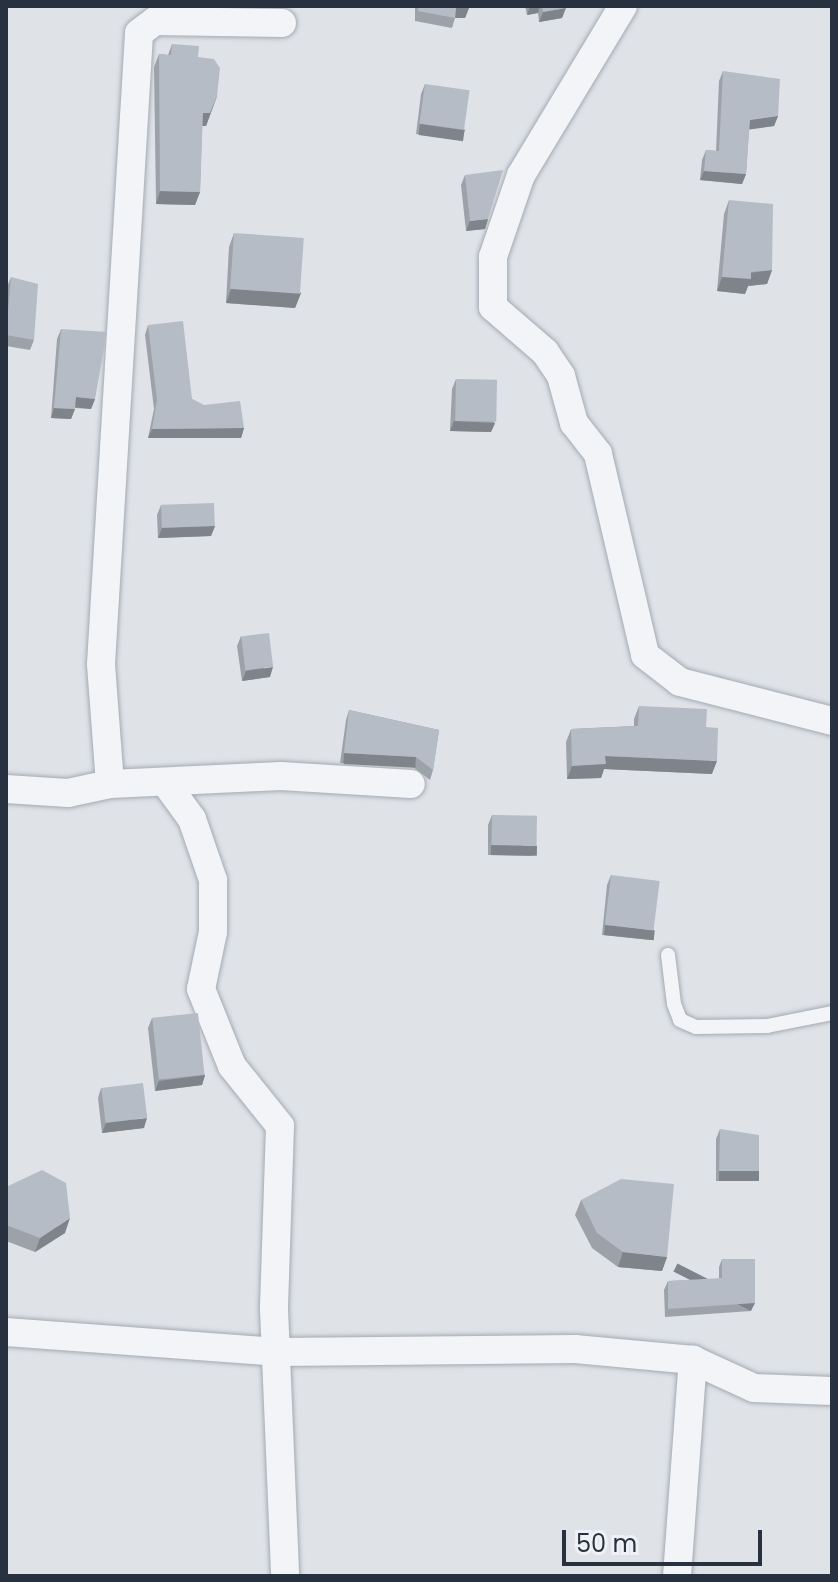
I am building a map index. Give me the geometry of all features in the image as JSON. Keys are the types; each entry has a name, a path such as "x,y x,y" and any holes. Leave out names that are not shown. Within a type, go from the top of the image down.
{"street":[{"path":"623,6 521,175 493,257 493,307 545,352 561,376 574,423 598,454 645,655 680,682 832,721"},
{"path":"110,784 101,664 139,33 155,21 282,23"},
{"path":"6,789 68,793 110,784 321,776 411,784"},
{"path":"165,782 192,819 213,880 213,932 201,989 232,1066 280,1126 274,1309 280,1352 285,1576"},
{"path":"6,1332 280,1352 575,1349 693,1360 754,1388 832,1391"},
{"path":"677,1576 693,1360"}],"lane":[{"path":"668,955 680,1020 696,1027 767,1026 832,1013"}],"building":[{"path":"418,6 469,8 456,8 455,18 418,11"},
{"path":"542,6 566,6 566,8 543,12"},
{"path":"172,44 199,46 198,57 214,59 220,68 217,96 210,113 203,113 200,192 160,191 159,54 171,55"},
{"path":"723,71 780,79 778,116 750,120 746,174 704,171 706,150 719,151"},
{"path":"425,84 470,90 464,130 419,124"},
{"path":"503,170 488,219 470,221 465,175"},
{"path":"729,200 773,204 772,270 751,272 751,279 722,277"},
{"path":"234,233 304,238 300,294 230,289"},
{"path":"11,277 38,284 34,340 6,335"},
{"path":"183,321 192,399 204,405 240,401 244,428 152,429 157,400 148,325"},
{"path":"61,329 107,332 95,399 76,397 75,409 54,408"},
{"path":"456,379 497,380 496,422 455,421"},
{"path":"214,503 215,526 162,528 161,505"},
{"path":"269,633 273,667 245,670 241,636"},
{"path":"639,706 707,709 706,727 718,728 717,761 605,756 606,764 572,766 571,729 638,726"},
{"path":"349,710 439,730 433,770 416,757 344,753"},
{"path":"492,815 537,816 536,846 491,845"},
{"path":"611,875 660,881 654,931 605,925"},
{"path":"198,1013 204,1075 159,1079 152,1018"},
{"path":"143,1083 147,1118 106,1123 101,1088"},
{"path":"720,1129 759,1135 759,1171 719,1171"},
{"path":"42,1170 66,1183 70,1218 40,1238 6,1225 6,1187"},
{"path":"621,1179 674,1184 667,1257 623,1252 597,1233 581,1200"},
{"path":"722,1259 755,1259 755,1303 668,1309 668,1281 722,1278"}]}
